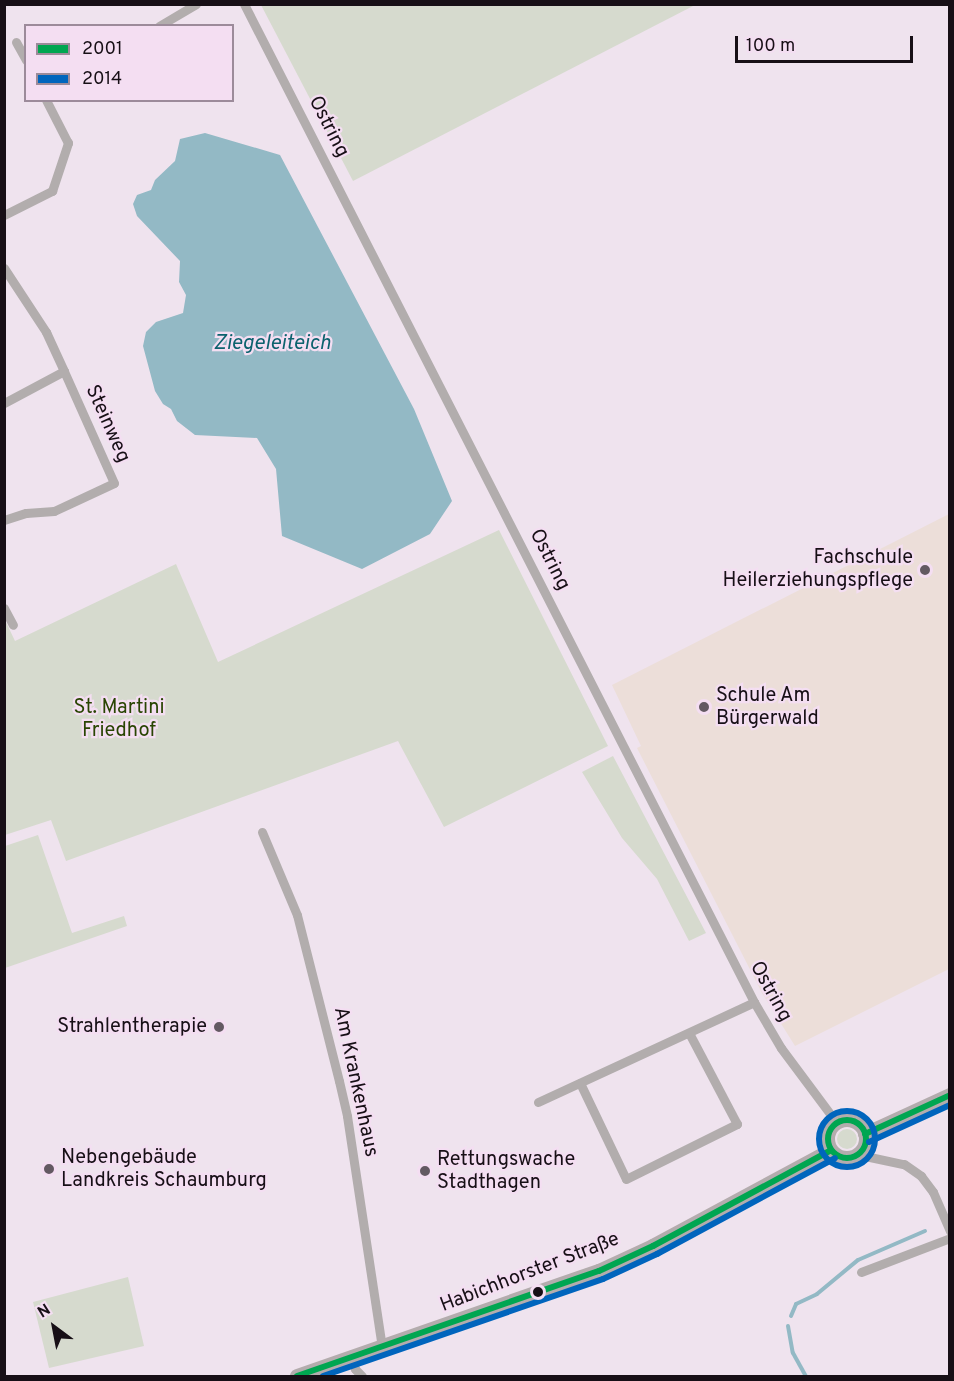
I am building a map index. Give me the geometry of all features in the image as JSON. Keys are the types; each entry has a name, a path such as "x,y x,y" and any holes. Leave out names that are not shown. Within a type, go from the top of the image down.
{"main road":[{"path":"865,1134 950,1095"},
{"path":"854,1121 865,1134 865,1144 860,1152 849,1158 836,1155 831,1150 828,1138 837,1123 854,1121"},
{"name":"Habichhorster Straße","path":"297,1377 599,1272 653,1246 831,1150"}],"street":[{"path":"162,24 196,4"},
{"name":"Ostring","path":"244,4 754,1002 781,1048 837,1123"},
{"path":"16,42 24,56"},
{"path":"4,215 52,191 68,143 47,102"},
{"path":"4,268 41,324 64,371 4,403"},
{"name":"Steinweg","path":"4,520 26,513 54,511 114,483 64,371"},
{"path":"4,608 13,625"},
{"name":"Am Krankenhaus","path":"261,832 300,923 340,1085 382,1348"},
{"path":"538,1102 754,1002"},
{"path":"580,1083 626,1179 737,1124 689,1033"},
{"path":"860,1152 865,1156 904,1164 921,1176 933,1192 950,1231"},
{"path":"861,1272 950,1238"},
{"path":"352,1358 355,1369 362,1377"}],"shaded area":[{"path":"949,514 949,969 795,1046 762,993 637,748 641,746 612,685"}],"green space":[{"path":"261,5 695,5 353,181"},
{"name":"St. Martini Friedhof","path":"499,530 608,746 444,827 398,741 66,861 51,820 5,835 5,620 15,641 176,564 218,662"},
{"path":"613,756 706,933 689,941 657,879 622,838 582,772"},
{"path":"38,835 72,933 124,916 127,926 5,968 5,846"},
{"path":"847,1129 854,1132 857,1139 854,1146 847,1149 840,1146 837,1139 840,1132"},
{"path":"128,1277 144,1346 49,1368 33,1302"}],"water":[{"name":"Ziegeleiteich","path":"205,133 280,155 414,409 452,501 430,534 362,569 282,536 276,469 257,438 195,435 177,421 171,409 163,404 155,391 143,346 146,332 156,322 183,313 186,295 179,282 180,261 137,216 133,204 137,195 151,190 155,180 175,161 180,139"}],"waterway":[{"path":"791,1316 796,1304 817,1294 858,1260 925,1231"},
{"path":"788,1326 793,1353 806,1376"}],"transit line":[{"name":"2001","path":"865,1134 950,1095"},
{"name":"2014","path":"869,1142 950,1105"},
{"name":"2014","path":"847,1111 858,1113 867,1119 873,1128 875,1139 873,1150 867,1159 858,1165 847,1167 836,1165 827,1159 821,1150 819,1139 821,1128 827,1119 836,1113 847,1111"},
{"name":"2001","path":"847,1120 860,1126 866,1139 860,1152 847,1158 834,1152 828,1139 834,1126 847,1120"},
{"name":"2001","path":"297,1376 599,1271 653,1246 831,1150"},
{"name":"2014","path":"323,1376 603,1279 657,1254 835,1158"}],"place":[{"name":"Fachschule Heilerziehungspflege","path":"925,570"},
{"name":"Schule Am Bürgerwald","path":"704,707"},
{"name":"Strahlentherapie","path":"219,1027"},
{"name":"Nebengebäude Landkreis Schaumburg","path":"49,1169"},
{"name":"Rettungswache Stadthagen","path":"425,1171"}]}
